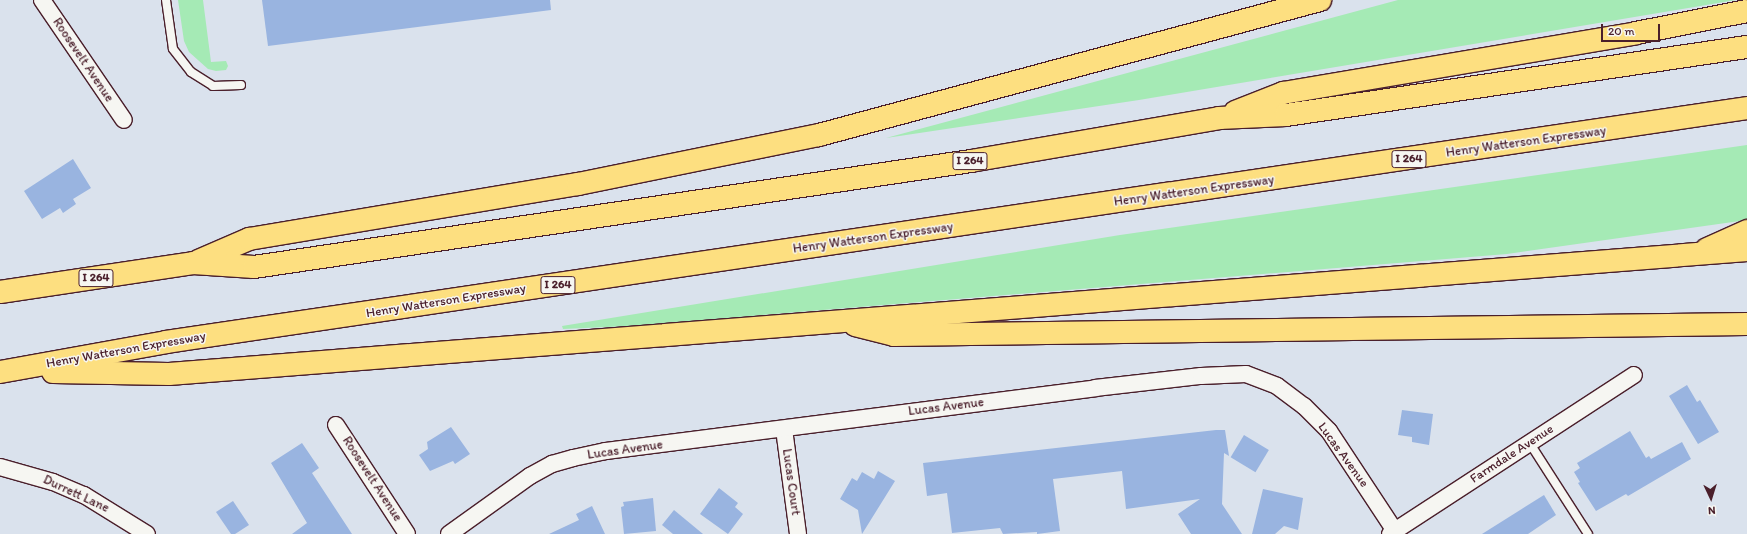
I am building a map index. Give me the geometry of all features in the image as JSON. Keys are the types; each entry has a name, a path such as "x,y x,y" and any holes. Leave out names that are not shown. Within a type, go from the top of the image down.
{"highway":[{"path":"193,263 249,239 578,184 819,135 1320,0"},
{"path":"1219,118 1282,93 1636,33 1747,11"},
{"name":"I 264","path":"0,292 193,263 254,267 971,161 1219,118 1286,115 1747,47"},
{"name":"Henry Watterson Expressway","path":"2,372 166,342 1704,116 1747,108"},
{"path":"1704,116 1747,119"},
{"path":"1697,254 1747,231"},
{"path":"2,372 169,374 1747,250"},
{"path":"839,321 894,335 1747,324"}],"street":[{"name":"Roosevelt Avenue","path":"42,0 124,120"},
{"name":"Lucas Avenue","path":"449,534 530,476 566,460 606,451 1095,388 1201,376 1246,374 1277,386 1304,406 1329,431 1392,532"},
{"name":"Farmdale Avenue","path":"1392,532 1634,375"},
{"name":"Roosevelt Avenue","path":"336,425 407,534"},
{"name":"Lucas Court","path":"784,429 798,534"},
{"name":"Durrett Lane","path":"0,467 53,482 84,495 147,534"}],"lane":[{"path":"166,0 173,49 191,72 213,86 241,85"},
{"path":"1529,442 1588,534"}],"green space":[{"path":"178,0 203,0 211,62 226,61 228,66 226,70 216,71 208,69 189,52 184,41"},
{"path":"1398,0 1736,0 1139,100 886,138"},
{"path":"1747,145 1747,220 1507,254 629,326 563,329 562,326 1120,235"}],"building":[{"path":"262,0 550,0 551,10 268,46"},
{"path":"73,159 91,188 73,199 76,204 63,213 60,208 42,219 24,191"},
{"path":"1687,385 1697,402 1700,400 1719,432 1698,444 1669,396"},
{"path":"1402,410 1433,414 1429,445 1412,442 1412,437 1398,435"},
{"path":"451,427 470,454 455,464 453,461 430,471 419,455 428,449 427,442"},
{"path":"1225,430 1229,456 1224,453 1222,504 1242,534 1191,534 1178,514 1200,499 1126,509 1122,471 1053,479 1060,531 1037,534 1037,532 1003,534 1000,528 952,533 947,493 927,496 923,463"},
{"path":"1630,431 1646,458 1649,456 1651,459 1682,442 1691,459 1628,496 1626,494 1596,511 1578,483 1580,482 1574,472 1580,468 1577,463"},
{"path":"1244,435 1269,450 1255,472 1231,457"},
{"path":"302,443 319,468 312,473 352,534 292,534 307,523 271,463"},
{"path":"878,471 895,481 862,534 858,510 840,499 852,478 857,481 862,472 874,479"},
{"path":"719,488 738,503 735,507 743,514 728,534 700,514"},
{"path":"1263,489 1303,498 1298,530 1284,526 1275,534 1252,534"},
{"path":"1544,495 1556,515 1528,534 1482,534"},
{"path":"653,498 656,531 624,534 621,507 624,506 623,502"},
{"path":"233,501 249,525 235,534 231,534 216,512"},
{"path":"592,506 605,534 549,534 579,520 576,514"},
{"path":"674,510 703,534 673,534 662,525"}]}
